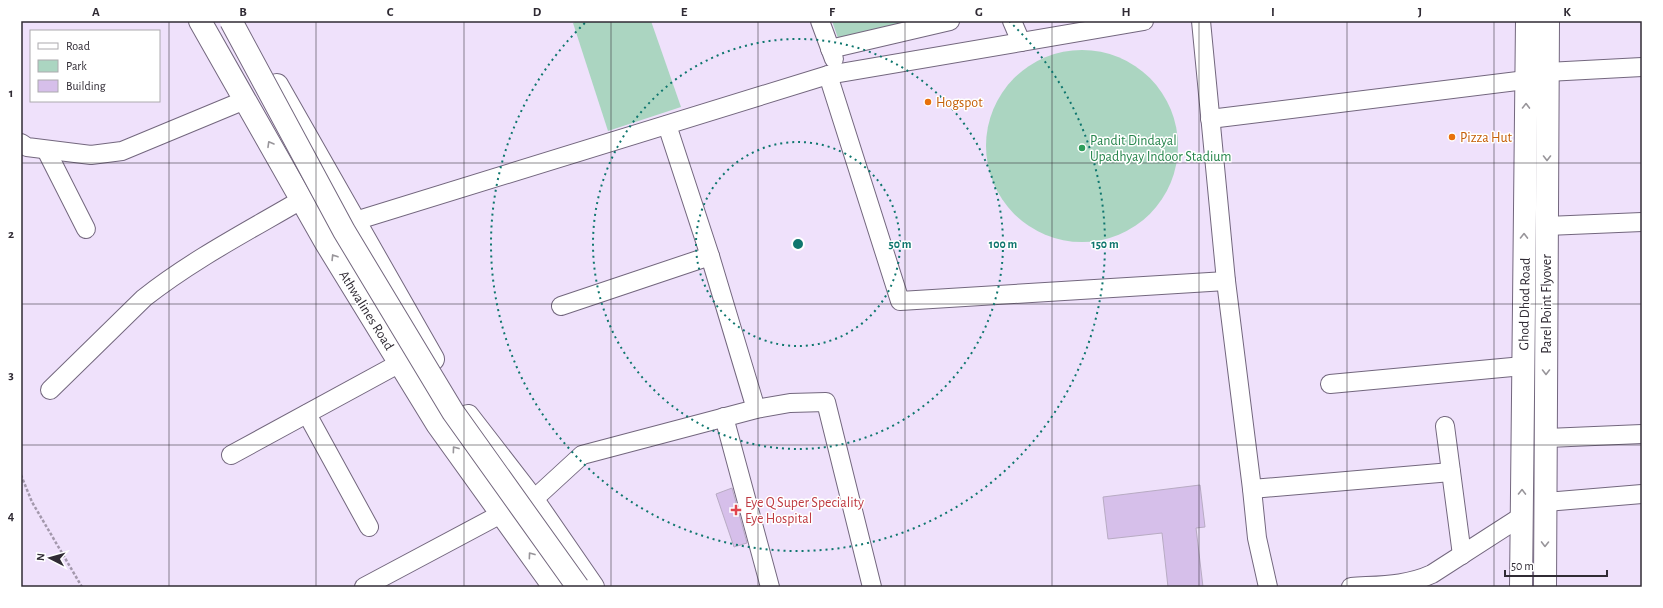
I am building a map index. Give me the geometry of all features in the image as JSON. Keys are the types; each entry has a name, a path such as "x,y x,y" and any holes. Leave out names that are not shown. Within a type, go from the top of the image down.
{"main road":[{"name":"Athwalines Road","path":"200,21 301,200 437,424 550,582"},
{"path":"231,21 344,231 453,412 578,587"},
{"path":"242,21 354,222 462,408 533,500 594,587"},
{"name":"Ghod Dhod Road","path":"1521,587 1527,21"},
{"name":"Parel Point Flyover","path":"1545,587 1547,438 1546,226 1548,21"},
{"path":"550,582 573,557"}],"street":[{"path":"820,21 830,49 833,74 900,301 1226,281"},
{"path":"830,49 950,21"},
{"path":"1012,21 1021,42"},
{"path":"320,232 833,74 1144,21"},
{"path":"1201,21 1226,281 1252,489 1256,538 1268,587"},
{"path":"1210,119 1526,80 1547,72 1642,67"},
{"path":"21,143 27,147 91,155 122,151 245,100"},
{"path":"667,125 710,256 756,409"},
{"path":"46,150 86,229"},
{"path":"50,390 144,298 158,287 190,266 301,200"},
{"path":"1546,226 1642,222"},
{"path":"561,306 710,256"},
{"path":"231,455 400,363"},
{"path":"1330,384 1523,366"},
{"path":"533,500 582,455 756,409 790,403 826,402 872,587"},
{"path":"307,414 369,527"},
{"path":"724,418 770,587"},
{"path":"1444,426 1462,555"},
{"path":"1547,438 1642,434"},
{"path":"1252,489 1451,472"},
{"path":"1546,502 1642,494"},
{"path":"364,587 501,514"},
{"path":"1351,587 1391,585 1420,579 1462,555 1522,516"}],"path":[{"path":"21,475 32,502 82,587"}],"green space":[{"path":"577,21 651,21 681,107 608,131 573,23"},
{"path":"832,21 918,21 839,41"},
{"name":"Pandit Dindayal Upadhyay Indoor Stadium","path":"1073,50 1091,50 1119,57 1135,66 1150,78 1162,93 1171,109 1178,137 1178,155 1171,183 1162,199 1150,214 1135,226 1119,235 1091,242 1073,242 1054,238 1037,231 1021,220 1008,207 997,191 990,174 986,155 986,137 990,118 997,101 1008,85 1021,72 1037,61 1054,54"}],"building":[{"path":"1200,485 1205,527 1196,528 1203,587 1168,587 1162,533 1108,539 1103,497"},
{"path":"732,488 747,543 734,547 716,494"}],"place":[{"name":"Hogspot","path":"928,102"},
{"name":"Pizza Hut","path":"1452,137"},
{"name":"Pandit Dindayal Upadhyay Indoor Stadium","path":"1082,148"},
{"name":"Eye Q Super Speciality Eye Hospital","path":"736,510"}]}
